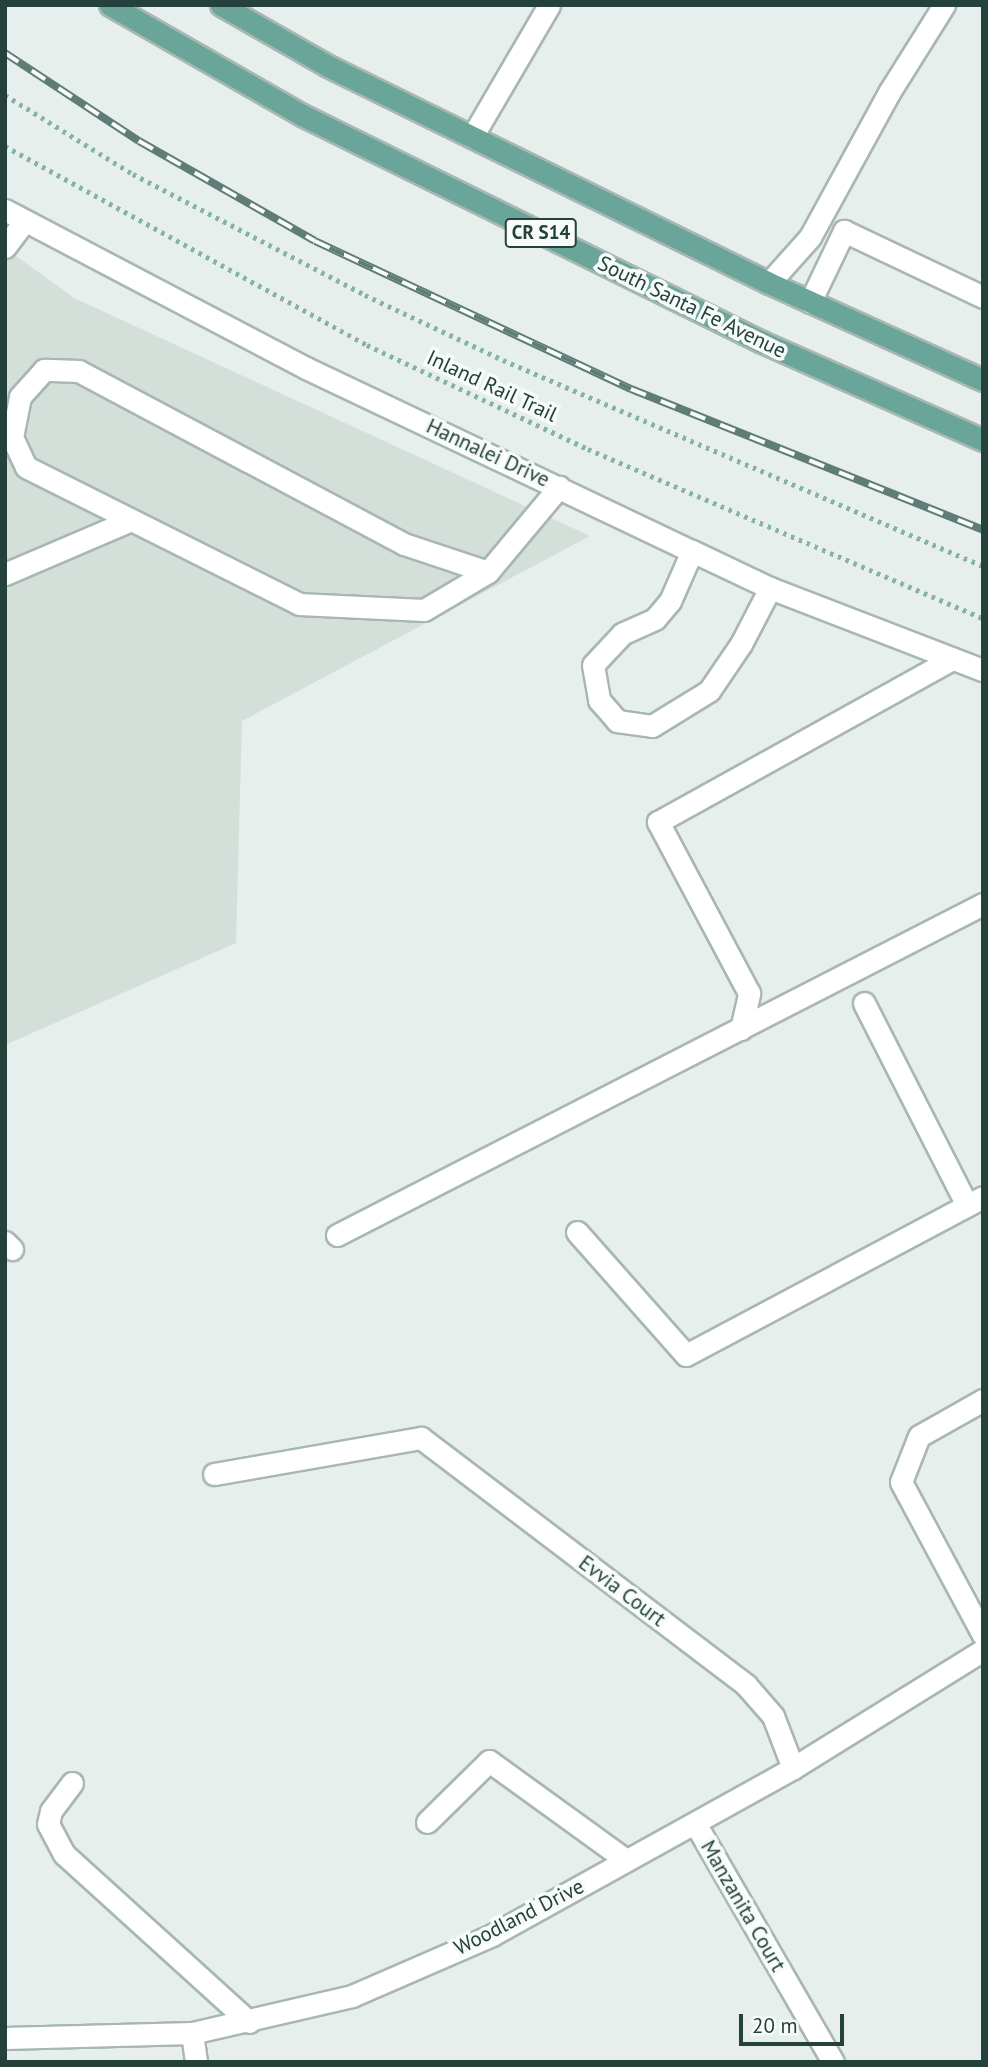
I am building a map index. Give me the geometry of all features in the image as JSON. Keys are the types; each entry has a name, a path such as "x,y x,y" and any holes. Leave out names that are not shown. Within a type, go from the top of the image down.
{"main road":[{"name":"South Santa Fe Avenue","path":"110,5 302,115 762,342 983,440"},
{"name":"CR S14","path":"221,5 328,66 769,283 983,380"}],"street":[{"path":"472,136 549,5"},
{"path":"769,283 810,237 890,90 944,5"},
{"name":"Hannalei Drive","path":"5,210 306,368 770,588 983,670"},
{"path":"5,247 24,222"},
{"path":"810,302 844,231 983,297"},
{"path":"488,572 404,544 79,371 44,370 20,397 12,438 26,467 299,604 424,610 488,572 559,487"},
{"path":"5,574 131,520"},
{"path":"692,551 670,601 655,618 622,634 593,665 599,700 617,721 652,726 709,691 741,645 770,588"},
{"path":"741,1029 749,993 658,822 952,659"},
{"path":"337,1235 983,904"},
{"path":"577,1232 686,1355 975,1201 864,1003"},
{"path":"983,1400 919,1436 901,1482 983,1635"},
{"name":"Evvia Court","path":"214,1474 421,1438 746,1685 773,1716 793,1768"},
{"name":"Woodland Drive","path":"5,2038 192,2033 249,2022 377,1985 492,1935 695,1823 793,1768 983,1650"},
{"path":"427,1822 489,1762 626,1860"},
{"path":"72,1783 51,1811 48,1824 64,1854 249,2022"},
{"name":"Manzanita Court","path":"695,1823 833,2062"},
{"path":"192,2033 196,2062"}],"path":[{"path":"5,95 133,174 365,295 503,360 983,566"},
{"name":"Inland Rail Trail","path":"5,146 368,345 588,449 983,618"}],"shaded area":[{"path":"5,248 74,298 590,536 242,721 236,943 5,1045"}],"railway":[{"path":"5,53 139,141 315,241 631,389 983,530"}]}
